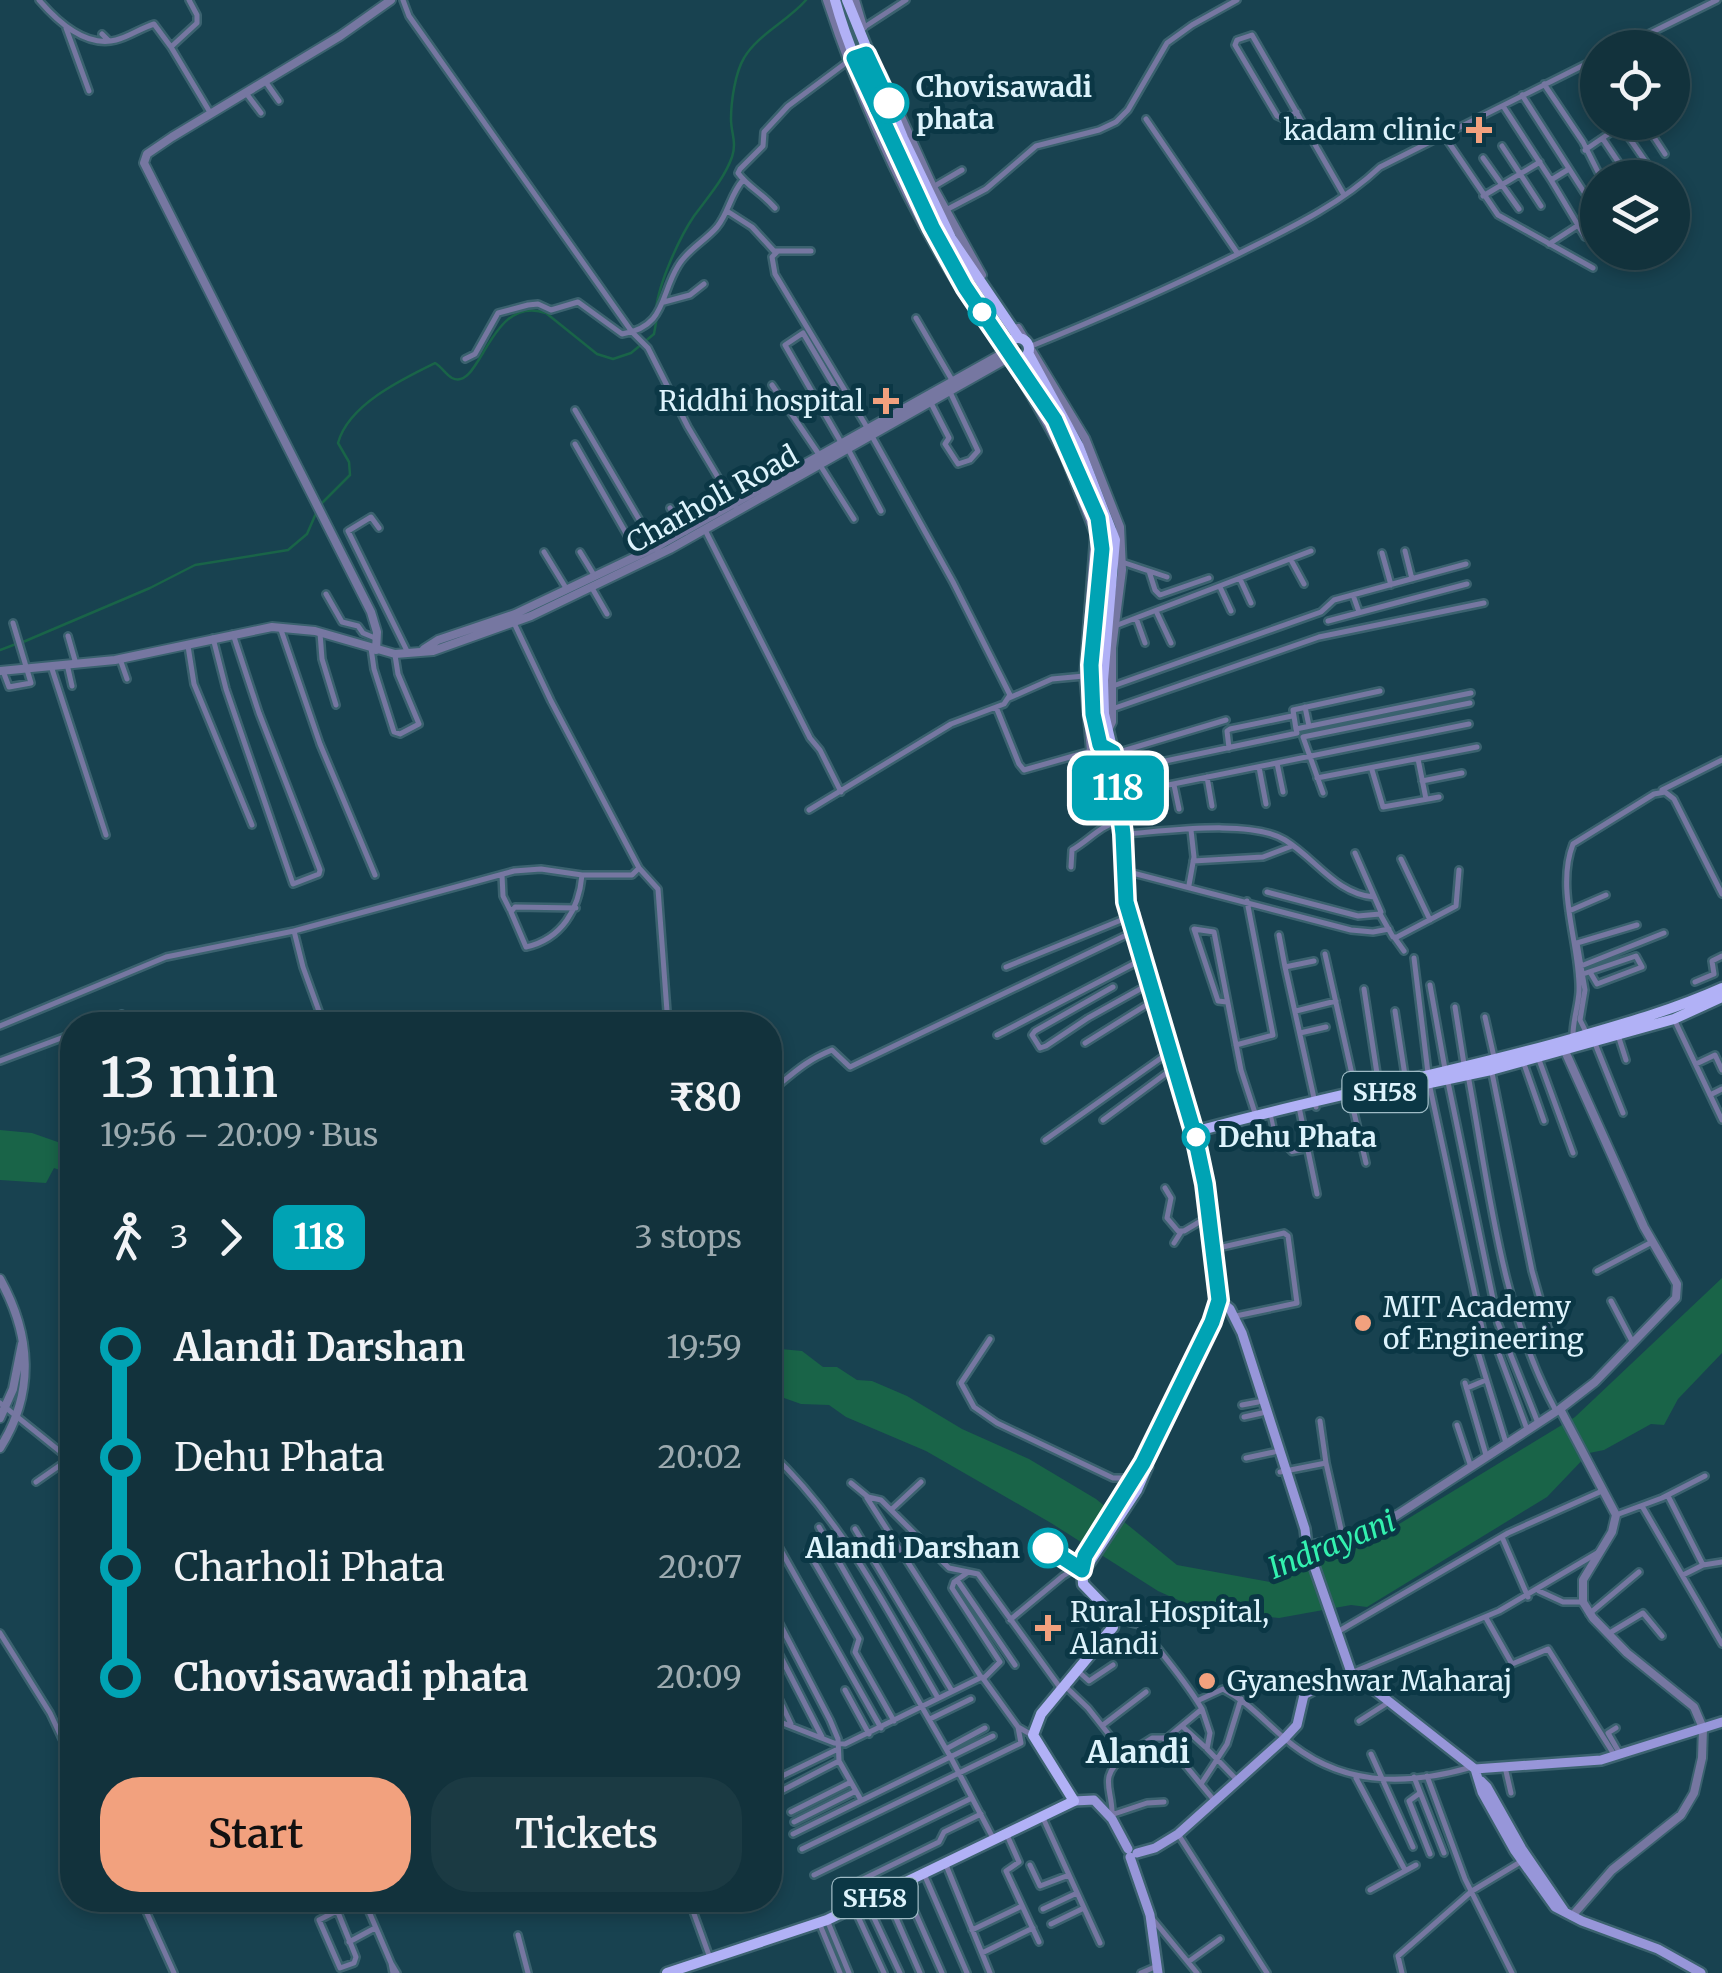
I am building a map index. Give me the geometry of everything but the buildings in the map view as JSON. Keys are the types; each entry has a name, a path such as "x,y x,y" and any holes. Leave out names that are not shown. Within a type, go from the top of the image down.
{"main road":[{"path":"836,0 856,57 932,227 965,287 1055,420 1098,518 1102,536 1091,630 1093,714 1100,745 1113,753"},
{"path":"847,0 856,57 951,238 1029,349 1079,447 1114,540 1103,680 1127,892 1198,1133 1222,1301 1147,1461 1084,1565 1086,1589 1115,1619 1113,1626 1036,1722 1033,1735 1074,1801 1094,1800 1113,1816 1132,1853 1150,1915 1158,1970"},
{"path":"1013,357 1011,340 1018,338"},
{"path":"1013,357 1029,349"},
{"name":"SH58","path":"1493,1065 1538,1057 1665,1013 1722,988"},
{"name":"SH58","path":"1591,1038 1618,1035 1674,1019 1722,997"},
{"name":"SH58","path":"1198,1133 1255,1113 1429,1080 1570,1045"},
{"name":"SH58","path":"1380,1090 1429,1080"},
{"name":"SH58","path":"1198,1133 1299,1107"},
{"path":"1198,1133 1216,1248 1217,1284 1235,1321 1352,1676 1473,1768 1488,1787 1520,1854 1573,1916 1658,1948 1701,1973"},
{"path":"1132,1853 1155,1848 1178,1834 1284,1739 1296,1725 1304,1695 1352,1676"},
{"path":"1473,1768 1586,1762 1722,1722"},
{"name":"SH58","path":"667,1973 823,1922 1074,1801"}],"street":[{"path":"39,0 66,28 90,91"},
{"path":"170,47 197,23 189,0"},
{"path":"391,0 147,154 144,169 371,612 378,639 374,670 394,732 400,734 418,724 398,674 395,654"},
{"path":"403,0 420,32 632,332 648,348 688,427 736,508"},
{"path":"827,0 856,57 876,64 933,186 979,270 1093,456 1120,527 1122,562 1110,687 1112,722 1108,730"},
{"path":"775,208 758,189 748,186 738,172 763,146 763,134 788,106 856,57 863,28 855,0"},
{"path":"863,28 906,0"},
{"path":"946,210 986,189 1036,146 1116,122 1128,110 1167,44 1192,24 1237,0"},
{"path":"1656,30 1717,0"},
{"path":"66,28 109,41 154,24 211,114"},
{"path":"102,34 109,41"},
{"path":"1296,112 1281,120 1277,116 1236,40 1252,35 1344,195"},
{"path":"1029,349 1238,254 1344,195 1380,167 1580,67"},
{"path":"265,81 278,101"},
{"path":"1544,84 1591,160"},
{"path":"246,93 261,113"},
{"path":"1522,96 1580,186"},
{"path":"1502,106 1580,229"},
{"path":"1146,118 1238,254"},
{"path":"1445,136 1482,196 1512,225 1580,261"},
{"path":"1585,150 1599,140"},
{"path":"1656,140 1666,154"},
{"path":"1502,146 1541,206"},
{"path":"1483,158 1519,210"},
{"path":"1482,196 1540,162"},
{"path":"1551,180 1569,169"},
{"path":"933,186 962,170"},
{"path":"465,359 477,352 495,316 528,304 551,310 578,302 617,332 632,332 657,315 679,264 714,231 730,196 744,180"},
{"path":"726,211 747,224 777,252"},
{"path":"1549,244 1578,226"},
{"path":"811,251 777,252 772,257 775,274 843,394"},
{"path":"664,302 690,295 704,284"},
{"path":"916,318 954,382"},
{"path":"881,511 785,344 803,334 870,433 953,582 1010,692 1009,698"},
{"name":"Charholi Road","path":"870,433 954,382 1013,357"},
{"name":"Charholi Road","path":"512,619 639,556 658,551 686,532 950,392 977,372"},
{"path":"772,385 854,519"},
{"path":"930,403 949,438 945,444 958,464 970,460 978,451 950,392"},
{"path":"822,410 843,394"},
{"path":"575,410 658,551"},
{"path":"575,444 639,556"},
{"path":"670,508 686,532"},
{"name":"Charholi Road","path":"1,671 120,659 280,627 320,633 395,654 433,651 592,588 704,530 736,508"},
{"path":"379,528 371,517 348,531 408,653"},
{"path":"704,530 841,792"},
{"path":"1114,626 1311,551"},
{"path":"1405,551 1412,579"},
{"path":"544,552 568,590"},
{"path":"580,552 595,578"},
{"path":"1382,553 1391,585"},
{"path":"1291,559 1304,584"},
{"path":"1122,562 1167,576"},
{"path":"1110,687 1305,619 1322,612 1334,600 1466,564"},
{"path":"1149,571 1160,595 1208,578"},
{"path":"1240,579 1251,603"},
{"path":"1328,621 1467,584"},
{"path":"1220,587 1230,611"},
{"path":"592,588 606,614"},
{"path":"326,594 342,622 358,626 366,635 378,639"},
{"path":"1353,595 1358,612"},
{"path":"1112,710 1319,637 1484,603"},
{"path":"1156,611 1171,644"},
{"path":"1347,616 1352,630"},
{"path":"1136,618 1145,643"},
{"path":"512,619 639,868 658,889 667,1012"},
{"path":"1,671 7,685 30,683 13,623"},
{"path":"280,627 320,744 374,874"},
{"path":"1090,751 1084,676 1091,630"},
{"path":"320,633 322,659 336,705"},
{"path":"213,638 226,688 293,884 320,870 259,714 233,634"},
{"path":"68,636 72,686"},
{"path":"187,643 194,684 252,825"},
{"path":"120,659 127,680"},
{"path":"51,666 106,835"},
{"path":"808,810 952,724 1052,679 1084,676"},
{"path":"1115,772 1297,733 1293,710 1380,691"},
{"path":"1296,728 1470,692"},
{"path":"1323,793 1303,738 1470,703"},
{"path":"996,707 1018,764 1024,770 1090,751 1113,753 1226,720"},
{"path":"1305,707 1309,726"},
{"path":"1230,748 1230,729 1292,716"},
{"path":"1119,795 1469,724"},
{"path":"1317,778 1476,747"},
{"path":"1418,758 1426,799"},
{"path":"1307,1544 1344,1538 1397,1515 1538,1422 1560,1412 1676,1298 1679,1291 1652,1242 1570,1045 1579,987 1568,871 1573,844 1659,792 1722,760"},
{"path":"1277,763 1283,792"},
{"path":"1259,767 1266,804"},
{"path":"1372,768 1382,807 1439,797"},
{"path":"1422,781 1462,773"},
{"path":"1207,777 1212,806"},
{"path":"1174,785 1179,809"},
{"path":"1659,792 1674,798 1722,894"},
{"path":"1072,866 1072,850 1101,827 1121,820"},
{"path":"1123,834 1252,827 1282,838 1356,896 1374,897"},
{"path":"1189,885 1192,830"},
{"path":"1193,861 1263,857 1292,846"},
{"path":"1355,853 1382,915 1404,951"},
{"path":"1401,859 1430,920"},
{"path":"0,1026 166,957 294,931 502,875 541,869 582,875 635,874 639,868"},
{"path":"1394,937 1457,904 1459,870"},
{"path":"1125,871 1351,930 1389,929"},
{"path":"502,875 503,896 528,947 554,934 576,908 582,875"},
{"path":"1267,892 1358,916 1382,915"},
{"path":"1569,910 1606,895"},
{"path":"1236,1045 1273,1036 1247,901"},
{"path":"511,912 515,907 576,908"},
{"path":"1006,967 1132,915"},
{"path":"1574,944 1637,926"},
{"path":"1228,1002 1218,1001 1194,929 1214,932 1228,1002 1236,1045 1255,1113"},
{"path":"782,1080 792,1070 832,1050 850,1067 1136,930"},
{"path":"294,931 302,967 319,1012"},
{"path":"1584,970 1664,933"},
{"path":"1278,934 1315,1104"},
{"path":"1574,944 1584,970 1585,994 1580,1017 1623,1113"},
{"path":"1325,954 1366,1163"},
{"path":"1638,956 1642,967 1597,984 1584,970 1638,956"},
{"path":"1695,982 1714,974 1712,961 1722,956"},
{"path":"1414,958 1429,1080 1485,1342"},
{"path":"997,1035 1145,959"},
{"path":"1286,967 1314,960"},
{"path":"1114,986 1034,1031 1035,1043 1040,1048 1046,1046 1152,983"},
{"path":"1430,985 1498,1323 1538,1422"},
{"path":"1364,989 1380,1090"},
{"path":"1086,1043 1156,999"},
{"path":"1295,1011 1336,1001"},
{"path":"1455,1008 1510,1288 1536,1368 1616,1514 1612,1532 1583,1580 1583,1602 1637,1662 1690,1702 1703,1728 1700,1772 1686,1808 1665,1830 1612,1870 1573,1916"},
{"path":"1386,1016 1395,1013 1406,1082"},
{"path":"1486,1017 1532,1271 1552,1341"},
{"path":"1674,1019 1722,1120"},
{"path":"1300,1033 1326,1027"},
{"path":"1618,1035 1626,1060"},
{"path":"0,1062 60,1039"},
{"path":"1046,1140 1172,1051"},
{"path":"1696,1064 1715,1055 1722,1070"},
{"path":"1538,1057 1573,1153"},
{"path":"1523,1061 1544,1121"},
{"path":"1104,1120 1177,1066"},
{"path":"1710,1095 1722,1089"},
{"path":"1299,1107 1316,1194"},
{"path":"1271,1116 1280,1141 1292,1152 1307,1148"},
{"path":"1165,1188 1170,1198 1167,1218 1180,1232"},
{"path":"1174,1243 1180,1232 1209,1216"},
{"path":"1216,1248 1284,1233 1288,1236 1297,1303 1235,1321"},
{"path":"1597,1271 1652,1242"},
{"path":"0,1279 14,1305 26,1368 17,1418 0,1448"},
{"path":"1611,1302 1633,1343"},
{"path":"990,1339 961,1383 974,1407 996,1423 1117,1480 1134,1484"},
{"path":"0,1418 15,1381 22,1340"},
{"path":"1506,1443 1477,1348 1485,1342 1494,1343 1527,1429"},
{"path":"1486,1380 1466,1386 1486,1456"},
{"path":"2,1406 60,1451"},
{"path":"1242,1406 1263,1410"},
{"path":"1244,1417 1263,1410"},
{"path":"1320,1421 1344,1538"},
{"path":"1457,1425 1471,1467"},
{"path":"1246,1458 1276,1454"},
{"path":"1283,1471 1326,1463"},
{"path":"782,1465 825,1510 938,1698"},
{"path":"36,1482 60,1467"},
{"path":"1616,1514 1668,1496 1704,1476"},
{"path":"891,1510 921,1482"},
{"path":"802,1849 1022,1743 1018,1727 867,1496 851,1483"},
{"path":"1335,1629 1502,1537 1604,1488"},
{"path":"867,1496 880,1500 952,1570 969,1571 982,1579 1063,1687 1103,1725 1124,1755"},
{"path":"1668,1496 1703,1565"},
{"path":"1642,1506 1722,1644"},
{"path":"819,1527 930,1719 994,1841"},
{"path":"854,1529 952,1691"},
{"path":"1502,1537 1528,1597"},
{"path":"1048,1548 1084,1565"},
{"path":"808,1551 859,1640 855,1652 894,1721"},
{"path":"782,1552 881,1728"},
{"path":"1352,1676 1528,1597 1600,1552"},
{"path":"1683,1575 1703,1565 1722,1562"},
{"path":"1010,1620 1063,1576 1084,1565"},
{"path":"782,1776 983,1677 1000,1662 952,1588 969,1571"},
{"path":"1590,1614 1639,1572"},
{"path":"957,1580 1015,1665"},
{"path":"1539,1591 1562,1602 1583,1602"},
{"path":"1608,1634 1642,1613 1662,1636"},
{"path":"1486,1618 1512,1664 1548,1649 1618,1755"},
{"path":"1115,1619 1139,1625 1171,1662 1202,1709 1210,1733 1207,1749"},
{"path":"782,1628 823,1706 840,1761 861,1800"},
{"path":"0,1632 60,1734"},
{"path":"782,1659 823,1739"},
{"path":"1076,1670 1089,1681 1112,1665"},
{"path":"1197,1700 1218,1689 1241,1699 1284,1739 1356,1778 1426,1776 1473,1768"},
{"path":"845,1690 869,1734"},
{"path":"1103,1725 1146,1692"},
{"path":"930,1719 971,1698"},
{"path":"1200,1784 1218,1761 1241,1699"},
{"path":"1359,1721 1390,1702"},
{"path":"782,1705 793,1727"},
{"path":"1164,1802 1147,1803 1113,1816 1107,1775 1124,1755 1152,1738 1163,1738 1202,1709"},
{"path":"782,1723 838,1746"},
{"path":"1182,1726 1238,1780"},
{"path":"1018,1727 1033,1735"},
{"path":"793,1834 948,1753 985,1728"},
{"path":"1616,1728 1608,1733 1618,1755"},
{"path":"948,1753 993,1736"},
{"path":"1163,1738 1215,1802"},
{"path":"1371,1754 1413,1846"},
{"path":"782,1790 840,1761"},
{"path":"1505,1767 1511,1794"},
{"path":"1426,1776 1472,1891 1512,1973"},
{"path":"1414,1777 1444,1852"},
{"path":"1356,1778 1405,1870"},
{"path":"792,1812 851,1782"},
{"path":"794,1822 856,1791"},
{"path":"1420,1794 1409,1801 1430,1854"},
{"path":"814,1875 972,1798"},
{"path":"884,1973 843,1893 845,1888 939,1842 944,1832 980,1814"},
{"path":"1043,1818 1100,1943"},
{"path":"1178,1834 1266,1973"},
{"path":"1006,1835 1019,1862 1006,1871 1040,1942"},
{"path":"1402,1973 1398,1956 1520,1854"},
{"path":"946,1864 990,1973"},
{"path":"1030,1865 1040,1886 1069,1874"},
{"path":"1370,1890 1416,1865"},
{"path":"924,1874 967,1973"},
{"path":"903,1884 942,1973"},
{"path":"1043,1909 1077,1893"},
{"path":"884,1894 920,1973"},
{"path":"866,1902 900,1973"},
{"path":"972,1930 1022,1906"},
{"path":"1051,1924 1084,1908"},
{"path":"146,1912 174,1973"},
{"path":"333,1912 319,1920 338,1967 356,1960 337,1912"},
{"path":"367,1912 395,1973"},
{"path":"693,1912 711,1960"},
{"path":"1150,1915 1197,1973"},
{"path":"823,1922 840,1973"},
{"path":"823,1922 849,1973"},
{"path":"349,1942 375,1928"},
{"path":"982,1954 1033,1928"},
{"path":"518,1935 528,1973"},
{"path":"1188,1962 1220,1939"},
{"path":"1141,1973 1158,1970"}],"shaded area":[{"path":"0,1130 32,1133 60,1143 60,1170 54,1168 46,1183 0,1180"},
{"path":"1722,1278 1722,1353 1678,1399 1664,1425 1651,1424 1604,1450 1589,1453 1547,1497 1367,1607 1351,1605 1279,1618 1196,1608 1158,1591 926,1451 846,1417 829,1405 801,1404 782,1397 782,1349 802,1351 823,1367 837,1367 857,1380 872,1381 907,1396 962,1429 1029,1459 1096,1499 1177,1565 1270,1582 1386,1532 1575,1417"}],"waterway":[{"path":"656,309 665,274 682,236 732,157 732,104 741,64 757,42 806,0"},
{"path":"321,504 350,475 349,462 338,443 364,405 435,363 452,378 462,379 511,317 527,311 546,313 597,354 613,359 631,353 654,334 657,317"},
{"path":"23,642 195,565 288,550 307,534 317,511"},
{"path":"0,650 16,644"}],"bus line":[{"name":"118","path":"889,103 866,54 854,58 932,227 965,287 1055,420 1098,518 1102,549 1091,665 1096,735 1100,745 1113,752 1126,902 1196,1136 1214,1248 1219,1300 1212,1322 1138,1472 1085,1556 1082,1570 1048,1548"}],"place":[{"name":"Chovisawadi phata","path":"889,103"},
{"name":"kadam clinic","path":"1479,130"},
{"name":"Riddhi hospital","path":"886,401"},
{"name":"Dehu Phata","path":"1196,1137"},
{"name":"MIT Academy of Engineering","path":"1363,1323"},
{"name":"Alandi Darshan","path":"1048,1548"},
{"name":"Rural Hospital, Alandi","path":"1048,1628"},
{"name":"Gyaneshwar Maharaj","path":"1207,1681"}],"district":[{"name":"Alandi","path":"1138,1752"}],"water label":[{"name":"Indrayani","path":"1332,1545"}]}
